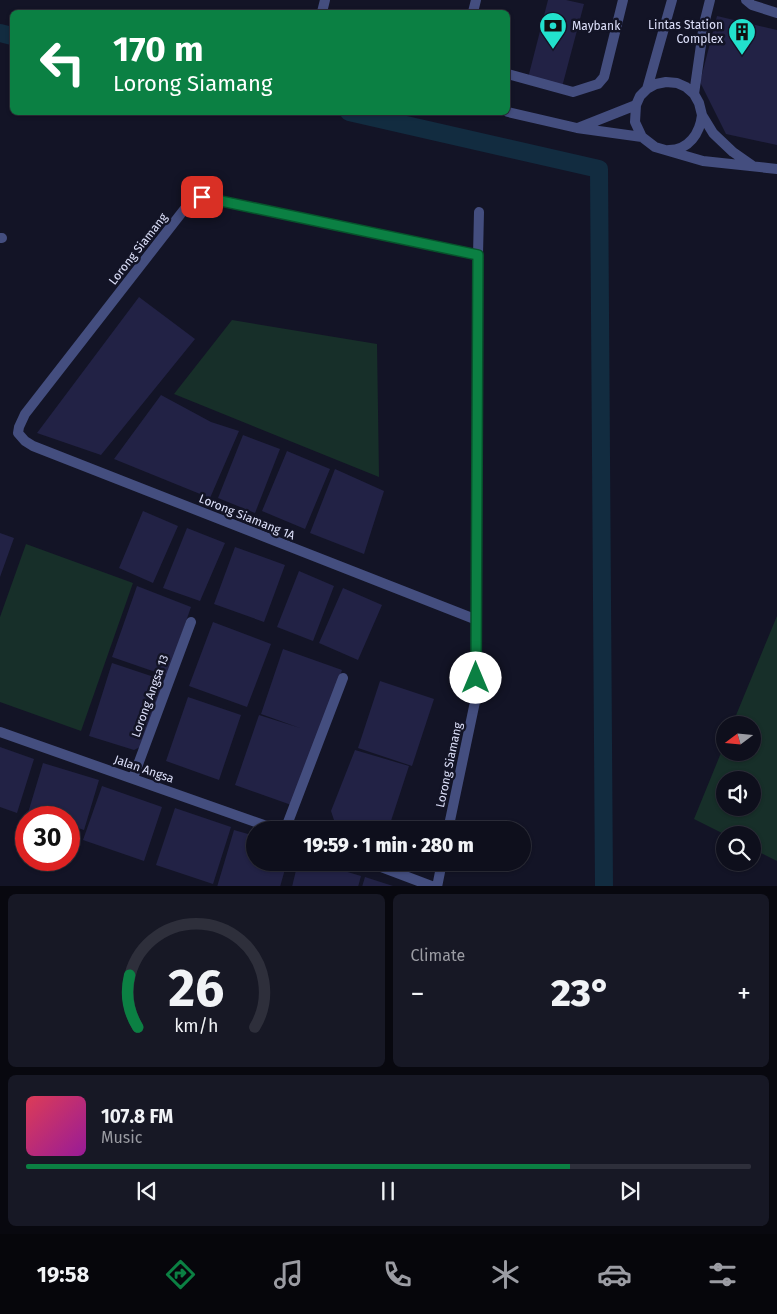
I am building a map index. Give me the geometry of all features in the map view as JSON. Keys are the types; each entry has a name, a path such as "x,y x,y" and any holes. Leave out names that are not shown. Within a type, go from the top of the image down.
{"street":[{"path":"510,75 573,92 598,84 604,77 623,0"},
{"path":"647,89 672,0"},
{"path":"694,94 704,24 710,0"},
{"path":"746,0 752,5 777,13"},
{"path":"664,150 683,147 697,134 701,124 700,104 694,94 686,87 676,83 656,84 640,96 636,105 635,122 642,137 648,143 664,150 703,161 777,169"},
{"path":"577,128 636,105"},
{"path":"510,112 577,128 642,137"},
{"path":"702,115 713,133 733,152 753,166"},
{"name":"Lorong Siamang","path":"19,426 25,414 190,202 202,197 478,255"},
{"name":"Lorong Siamang","path":"450,821 476,697 479,212"},
{"name":"Lorong Siamang 1A","path":"19,426 18,433 33,446 477,620"},
{"name":"Lorong Angsa 13","path":"133,778 191,622"},
{"path":"288,821 343,678"},
{"name":"Jalan Angsa","path":"0,732 253,821"},
{"path":"393,871 435,886 439,871"}],"green space":[{"path":"232,320 377,344 379,477 174,394"},
{"path":"26,544 133,583 81,731 0,702 0,617"},
{"path":"777,616 777,861 761,853 761,826 716,826 716,830 694,819 718,761 761,761 761,716 736,716"}],"building":[{"name":"Maybank","path":"548,0 566,0 584,4 562,87 528,78"},
{"name":"Lintas Station Complex","path":"717,16 777,30 777,145 726,134 700,82"},
{"path":"139,297 195,339 101,455 37,433"},
{"path":"161,395 211,422 239,431 210,498 114,459"},
{"path":"243,435 280,449 255,513 218,498"},
{"path":"287,451 330,469 305,529 262,511"},
{"path":"335,469 384,491 364,554 310,533"},
{"path":"143,511 178,526 153,583 119,568"},
{"path":"187,528 225,543 200,601 163,588"},
{"path":"0,533 14,538 0,577"},
{"path":"235,547 285,565 264,622 214,604"},
{"path":"299,571 334,586 313,641 277,627"},
{"path":"137,586 191,607 167,676 112,657"},
{"path":"343,588 382,605 358,660 319,643"},
{"path":"213,622 271,644 247,707 189,686"},
{"path":"283,649 342,670 297,807 235,785 259,715 300,728 261,714"},
{"path":"112,663 166,681 144,745 134,750 89,736"},
{"path":"380,681 434,699 412,766 358,748"},
{"path":"188,697 241,715 219,780 166,761"},
{"path":"0,747 34,759 19,806 15,806 15,812 0,807"},
{"path":"355,750 409,766 391,821 334,821 331,811"},
{"path":"43,763 99,780 84,830 80,829 80,806 30,806"},
{"path":"102,786 162,807 144,861 83,840"},
{"path":"175,808 231,827 213,884 156,865"},
{"path":"234,830 246,833 246,871 284,871 280,886 217,886"},
{"path":"296,871 344,871 361,876 358,886 292,886"},
{"path":"365,877 393,886 362,886"}],"waterway":[{"path":"0,33 10,36"},
{"path":"362,115 599,169 604,886"}],"place":[{"name":"Maybank","path":"553,50"},
{"name":"Lintas Station Complex","path":"742,56"}],"route":[{"path":"202,197 478,255 476,678"}]}
